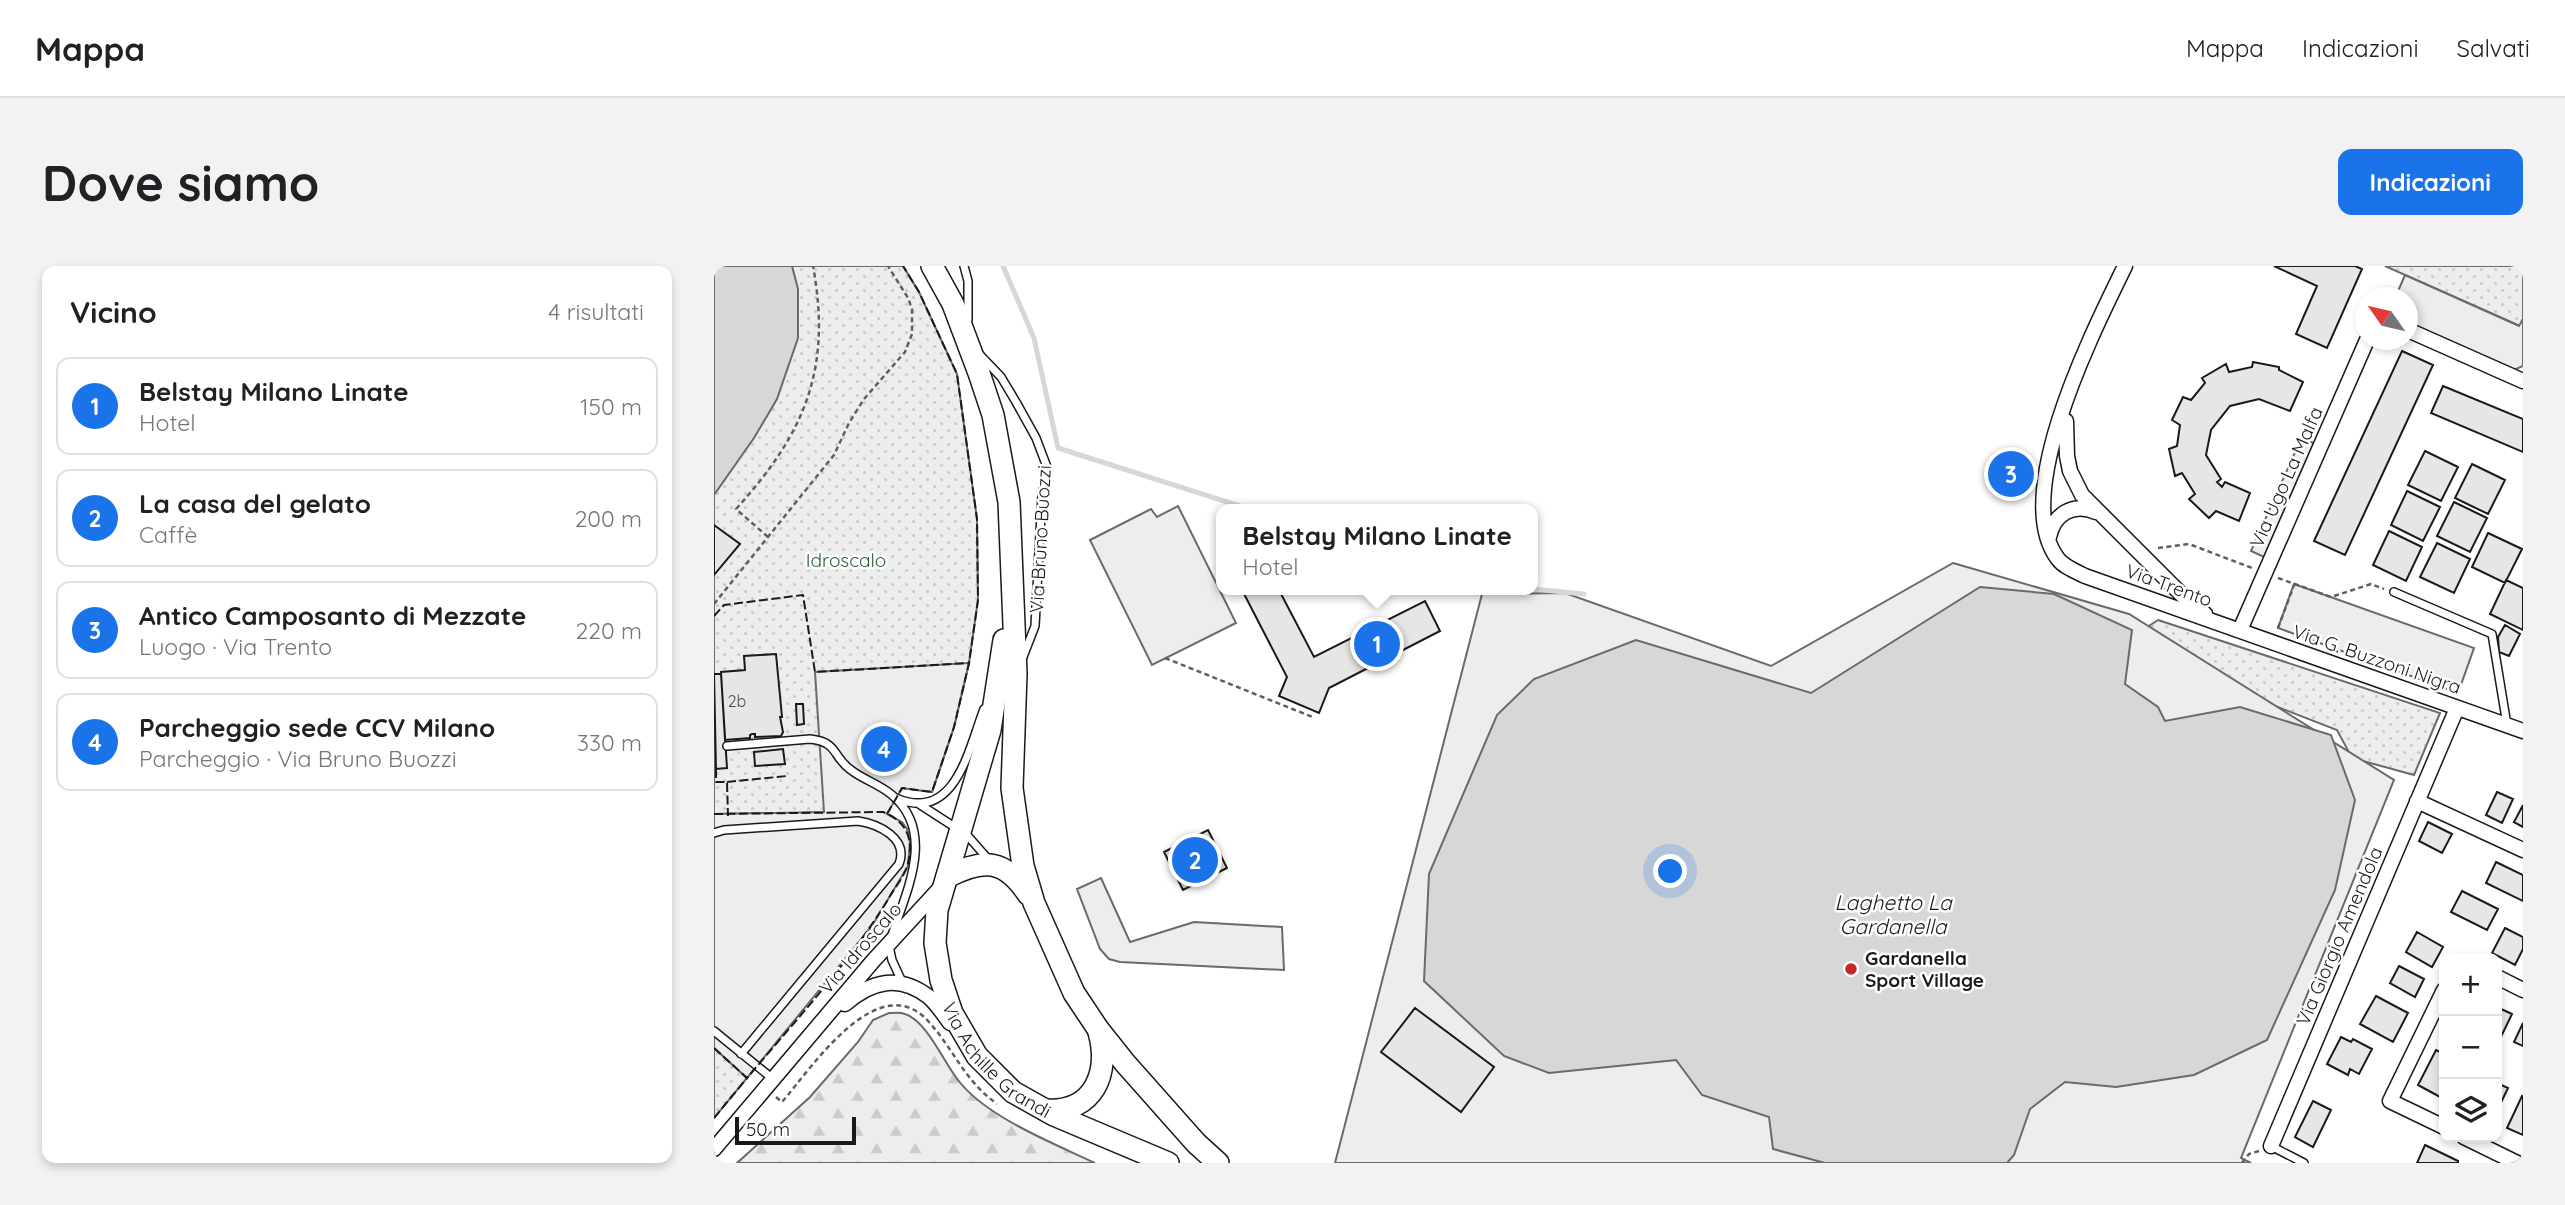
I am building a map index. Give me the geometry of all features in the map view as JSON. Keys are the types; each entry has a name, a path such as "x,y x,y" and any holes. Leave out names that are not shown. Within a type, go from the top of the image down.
{"main road":[{"name":"Via Bruno Buozzi","path":"932,266 953,304 993,415 1009,502 1012,552 1009,669 1012,788 1023,866 1034,903"},
{"name":"Via Bruno Buozzi","path":"946,880 1009,669"},
{"path":"946,880 970,866 994,864 1018,879 1034,903 1074,993 1098,1029 1125,1063 1218,1163"},
{"name":"Via Achille Grandi","path":"946,880 937,910 937,962 952,1013 977,1056 1013,1092 1044,1110 1168,1163"},
{"path":"1044,1110 1056,1111 1076,1105 1095,1088 1100,1078 1103,1052 1098,1029"}],"street":[{"name":"Via Trento","path":"2125,266 2081,356 2046,473 2043,504 2048,540 2057,557 2073,570 2218,623"},
{"path":"2418,335 2523,381"},
{"name":"Via Ugo La Malfa","path":"2239,631 2363,350"},
{"name":"Via Trento","path":"2069,394 2066,443 2070,471 2082,495 2186,599 2218,623"},
{"path":"2048,540 2054,523 2064,512 2083,508 2100,515"},
{"name":"Via G. Buzzoni Nigra","path":"2218,623 2523,731"},
{"name":"Via Giorgio Amendola","path":"2271,1146 2457,708"},
{"path":"2417,801 2523,850"},
{"name":"Via Idroscalo","path":"714,1149 805,1040 946,880"},
{"path":"2502,980 2523,990"},
{"name":"Via Idroscalo","path":"805,1040 864,989 881,984 904,985"},
{"path":"904,985 930,998 977,1056"},
{"path":"2439,1000 2390,1101 2439,1125"},
{"path":"2474,1142 2517,1163"}],"lane":[{"name":"Via Bruno Buozzi","path":"964,266 968,281 967,341 1001,377 1036,438 1046,467 1035,626 1009,669"},
{"path":"2394,592 2492,635 2507,725"},
{"path":"919,803 941,796 961,773 1009,669"},
{"path":"727,746 822,740 835,749 847,768 881,786 896,798 914,823 916,853 905,897 889,943 892,960 904,985"},
{"path":"896,798 919,803 961,831 994,864"},
{"path":"714,833 724,830 858,821 870,823 888,832 902,853 899,863 741,1054"},
{"path":"714,1031 770,1084"},
{"path":"2271,1146 2304,1163"}],"path":[{"path":"768,537 736,509 760,483 796,429 810,393 818,361 819,312 813,266"},
{"path":"714,604 834,455 864,399 905,352 912,334 912,309 888,266"},
{"path":"2268,641 2273,626 2278,628 2294,584"},
{"path":"1165,658 1315,718"},
{"path":"770,1084 782,1102 827,1050 858,1020 879,1007 899,1004 912,1008 929,1022 968,1079 1007,1110"},
{"path":"2242,1163 2249,1154 2271,1146"}],"green space":[{"name":"Idroscalo","path":"714,266 903,266 919,292 957,374 977,519 978,600 969,663 954,727 932,792 902,788 896,798 877,812 714,814"},
{"path":"2385,266 2523,266 2523,319 2520,326"},
{"path":"2158,620 2440,713 2414,775 2352,758 2337,730 2252,697 2135,635"},
{"path":"889,1013 905,1014 921,1025 958,1080 985,1106 1021,1128 1095,1163 737,1163 810,1097 858,1042 873,1020"},
{"path":"714,1048 747,1078 714,1118"}],"shaded area":[{"path":"2405,275 2519,326 2523,319 2523,366 2514,370 2418,327 2418,287 2400,287"},
{"path":"2301,439 2314,443 2264,557 2251,551"},
{"path":"1178,506 1216,583 1216,595 1222,595 1236,623 1152,665 1090,540 1151,509 1157,517"},
{"name":"Laghetto La Gardanella","path":"1953,563 2129,614 2394,780 2241,1158 2251,1163 1335,1163 1482,595 1565,593 1771,666"},
{"path":"2294,584 2474,648 2458,693 2278,628"},
{"path":"969,663 954,727 932,792 902,788 887,814 902,822 907,829 910,843 908,866 872,926 747,1078 714,1048 714,814 824,812 815,672"},
{"path":"1101,878 1130,942 1194,922 1282,927 1284,970 1120,962 1109,959 1100,949 1077,889"}],"water":[{"path":"714,266 792,266 798,289 798,338 777,399 754,438 714,495"},
{"name":"Laghetto La Gardanella","path":"1980,587 2054,594 2132,630 2125,684 2158,707 2165,721 2240,707 2331,735 2355,800 2335,890 2267,1040 2194,1075 2116,1087 2065,1082 2030,1109 2014,1155 2007,1163 1825,1163 1773,1149 1769,1117 1702,1095 1676,1060 1549,1073 1504,1056 1424,981 1429,874 1497,715 1534,679 1636,640 1811,693"}],"building":[{"path":"2274,266 2355,266 2362,269 2327,348 2296,334 2317,286"},
{"path":"2402,351 2433,365 2345,555 2314,541"},
{"path":"2253,362 2279,367 2279,370 2303,382 2290,411 2259,399 2230,406 2211,430 2206,455 2221,479 2217,482 2222,487 2225,482 2250,493 2239,521 2216,511 2209,518 2189,499 2195,494 2182,473 2175,476 2169,449 2177,446 2180,425 2172,420 2183,397 2191,400 2205,383 2202,378 2226,364 2229,372 2252,367"},
{"path":"2443,386 2523,419 2523,452 2431,413"},
{"path":"2425,451 2458,467 2441,501 2408,485"},
{"path":"2472,464 2505,480 2488,514 2455,498"},
{"path":"2407,491 2440,507 2423,541 2391,525"},
{"path":"2454,502 2487,518 2470,552 2437,536"},
{"path":"714,525 740,544 714,575"},
{"path":"2389,531 2422,547 2406,581 2373,565"},
{"path":"2488,533 2522,549 2505,583 2472,567"},
{"path":"2437,543 2470,559 2454,593 2420,577"},
{"path":"2506,580 2523,588 2523,630 2490,614"},
{"path":"1245,595 1282,595 1314,657 1425,601 1440,631 1329,688 1319,713 1279,696 1287,677"},
{"path":"2505,625 2520,634 2509,656 2499,652 2498,637"},
{"path":"776,654 783,732 781,736 755,737 755,734 752,734 750,738 725,740 721,672 745,670 744,656"},
{"path":"714,674 721,674 727,768 716,769"},
{"path":"796,704 803,704 804,724 797,725"},
{"path":"783,749 785,764 755,766 754,752"},
{"path":"2497,792 2513,799 2502,823 2486,815"},
{"path":"2523,805 2523,827 2514,822"},
{"path":"2428,822 2452,834 2442,853 2419,841"},
{"path":"1208,830 1227,868 1183,890 1164,852"},
{"path":"2496,862 2523,875 2523,901 2486,883"},
{"path":"2462,891 2498,909 2487,930 2451,912"},
{"path":"2505,928 2523,937 2523,949 2515,965 2502,958 2502,953 2492,953"},
{"path":"2417,932 2443,947 2432,967 2406,952"},
{"path":"2399,966 2424,979 2415,997 2390,983"},
{"path":"2376,996 2408,1013 2393,1042 2360,1024"},
{"path":"1415,1008 1494,1067 1461,1112 1381,1052"},
{"path":"2502,1009 2512,1014 2502,1035"},
{"path":"2523,1023 2523,1046 2514,1042"},
{"path":"2341,1037 2351,1042 2353,1039 2372,1049 2359,1074 2350,1069 2348,1075 2327,1064"},
{"path":"2436,1050 2439,1052 2439,1096 2418,1085"},
{"path":"2502,1085 2508,1088 2502,1101"},
{"path":"2523,1097 2523,1135 2507,1128"},
{"path":"2313,1101 2331,1110 2313,1147 2295,1137"},
{"path":"2425,1145 2458,1161 2458,1163 2417,1163"}],"waterway":[{"path":"1003,266 1034,338 1058,448 1233,504"},
{"path":"1538,589 1584,594"}],"fence":[{"path":"887,814 902,788 932,792 954,727 969,663 978,600 977,519 957,374 919,292 903,266"},
{"path":"714,616 724,605 803,595 815,672 969,663"},
{"path":"716,769 716,782 727,782 728,816"},
{"path":"727,782 787,776"},
{"path":"714,814 883,812 897,820 909,838 910,854 905,871 875,920 822,990 747,1078"},
{"path":"714,1048 747,1078 714,1118"}],"place":[{"name":"Antico Camposanto di Mezzate","path":"2011,474"},
{"name":"Belstay Milano Linate","path":"1377,644"},
{"name":"Parcheggio sede CCV Milano","path":"884,749"},
{"name":"La casa del gelato","path":"1195,860"},
{"name":"Gardanella Sport Village","path":"1851,969"}]}
